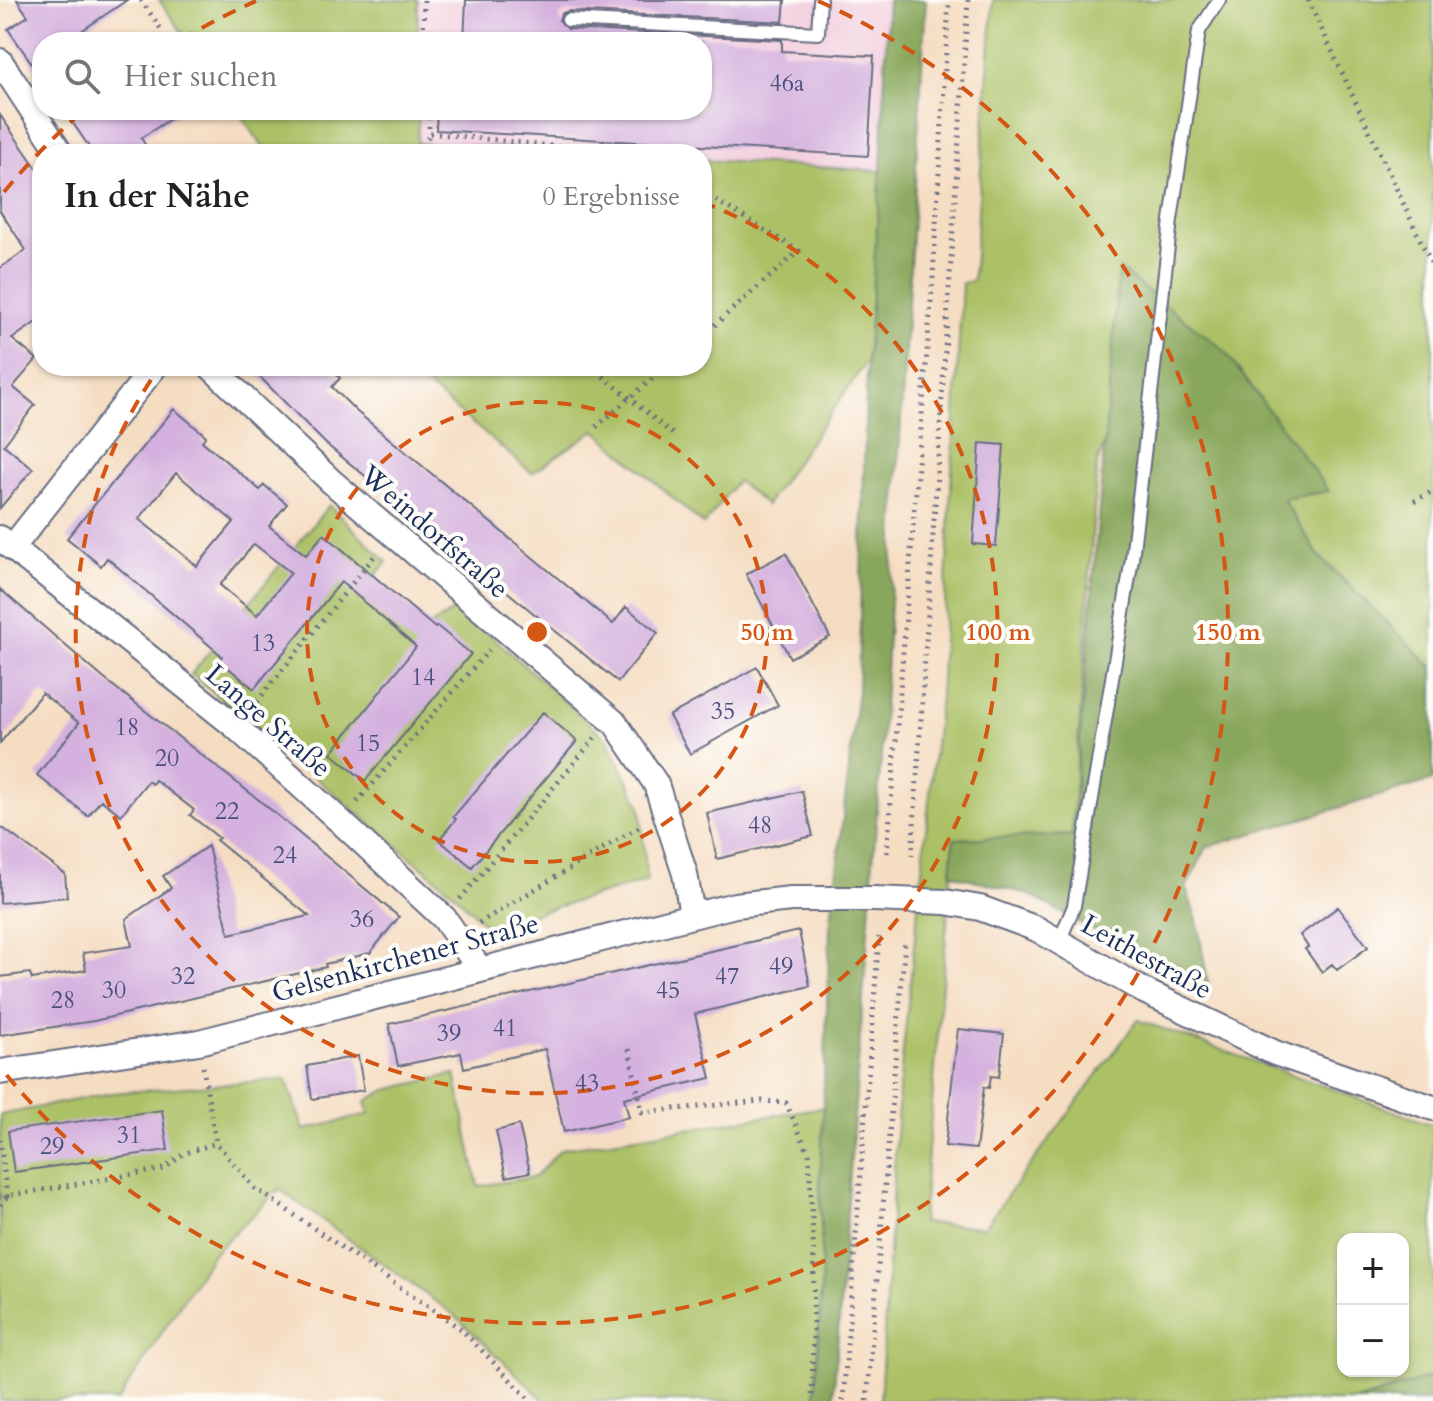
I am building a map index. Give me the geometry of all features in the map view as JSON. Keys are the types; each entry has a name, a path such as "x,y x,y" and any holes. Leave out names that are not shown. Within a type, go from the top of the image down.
{"street":[{"path":"0,61 32,110"},
{"path":"39,120 54,144"},
{"path":"6,543 147,376"},
{"name":"Weindorfstraße","path":"220,376 392,534 615,723 641,758 667,810 692,914"},
{"name":"Lange Straße","path":"6,543 236,727 451,927 479,968"},
{"name":"Leithestraße","path":"825,899 945,902 1012,918 1156,997 1275,1053 1433,1108"},
{"name":"Gelsenkirchener Straße","path":"0,1072 199,1042 692,914 735,905 825,899"}],"lane":[{"path":"568,20 818,33 820,0"},
{"path":"1059,942 1074,906 1132,559 1171,220 1199,31 1219,0"}],"path":[{"path":"141,0 163,32"},
{"path":"423,32 424,0"},
{"path":"887,853 933,277 949,0"},
{"path":"912,856 968,0"},
{"path":"1308,0 1433,267"},
{"path":"426,144 429,120"},
{"path":"429,133 533,144"},
{"path":"712,198 799,251 712,327"},
{"path":"602,376 675,436"},
{"path":"596,427 655,376"},
{"path":"1414,501 1433,491"},
{"path":"236,727 392,534"},
{"path":"340,821 506,631"},
{"path":"451,927 589,743 615,723"},
{"path":"451,927 667,810"},
{"path":"843,1401 879,937"},
{"path":"867,1401 905,941"},
{"path":"199,1042 216,1143 255,1188 461,1329 531,1401"},
{"path":"629,1049 642,1112 762,1101 786,1103 809,1154 814,1258 812,1401"},
{"path":"0,1139 3,1196 0,1205"},
{"path":"3,1196 164,1169 183,1154 216,1143"}],"shaded area":[{"path":"418,0 888,0 881,171 712,161 712,144 417,142 418,120 712,120 712,32 417,32"}],"green space":[{"path":"159,0 418,0 417,32 182,32"},
{"path":"888,0 926,0 881,755 833,1401 815,1401 822,1272 820,1187 830,928 858,690 867,361 881,171"},
{"path":"993,0 1433,0 1433,668 1318,555 1283,499 1328,491 1119,270 1107,437 1097,463 1072,835 954,839 922,1223 984,1227 1138,1020 1433,1125 1433,1376 1357,1401 880,1401 899,1090 940,697 962,283 973,281"},
{"path":"244,120 418,120 417,143 434,144 261,144"},
{"path":"712,161 881,171 867,361 766,505 737,481 704,525 595,430 532,473 416,376 712,376"},
{"path":"1119,269 1223,349 1329,491 1283,499 1318,555 1433,668 1433,780 1207,847 1186,888 1197,920 1210,994 1028,894 951,874 954,839 1072,835"},
{"path":"329,505 387,562 373,578 429,626 459,607 608,740 640,805 647,881 487,927 457,896 191,674"},
{"path":"455,1074 478,1186 535,1177 561,1149 825,1107 820,1187 822,1272 815,1401 545,1401 453,1314 279,1189 212,1255 118,1401 0,1401 0,1115 111,1093 286,1079 304,1130 369,1114 366,1101 386,1090"},
{"path":"1433,1376 1433,1401 1357,1401"}],"building":[{"path":"17,0 127,0 80,32 32,32 32,64 8,29 28,16"},
{"path":"466,0 785,0 783,22 568,11 561,14 559,20 568,29 626,32 464,32"},
{"path":"712,36 782,40 782,51 874,56 868,156 712,147 712,144 436,130 436,120 712,120"},
{"path":"0,115 32,161 32,325 12,339 32,355 32,365 13,387 35,405 4,445 33,469 0,508 0,268 26,250 0,211"},
{"path":"71,120 169,120 141,138 145,144 87,144"},
{"path":"259,376 338,376 340,378 332,387 356,411 613,624 626,607 658,633 618,682 326,444"},
{"path":"174,409 206,436 202,441 260,490 264,485 287,504 269,526 306,555 324,534 435,628 437,626 471,654 365,781 331,753 416,647 341,582 254,689 219,660 222,656 107,558 101,566 67,538","holes":["176,473 234,522 197,566 139,519","254,544 291,573 257,615 220,585"]},
{"path":"980,443 1004,445 996,546 973,544"},
{"path":"786,553 830,637 790,658 746,574"},
{"path":"0,589 102,677 259,800 399,917 370,953 325,964 326,967 94,1021 0,1035 0,977 30,973 32,979 86,970 83,953 132,946 126,919 171,888 163,876 208,846 229,934 309,916 216,840 219,838 190,815 194,810 155,780 152,784 148,781 121,815 101,800 88,816 37,775 79,723 42,693 0,743"},
{"path":"757,667 778,705 690,754 669,716"},
{"path":"543,712 577,741 472,867 439,840 456,819 453,817"},
{"path":"802,791 813,836 717,859 707,813"},
{"path":"0,826 65,874 67,897 0,903"},
{"path":"1338,907 1368,947 1337,970 1332,964 1322,972 1305,949 1308,947 1300,935"},
{"path":"799,931 810,986 695,1014 711,1078 624,1098 629,1117 564,1132 545,1049 464,1068 461,1053 398,1066 389,1024"},
{"path":"958,1029 1004,1034 999,1077 991,1076 989,1088 984,1087 976,1149 945,1146"},
{"path":"358,1056 364,1090 312,1099 307,1066"},
{"path":"162,1110 168,1150 14,1172 8,1131"},
{"path":"519,1125 530,1172 506,1177 496,1131"}]}
